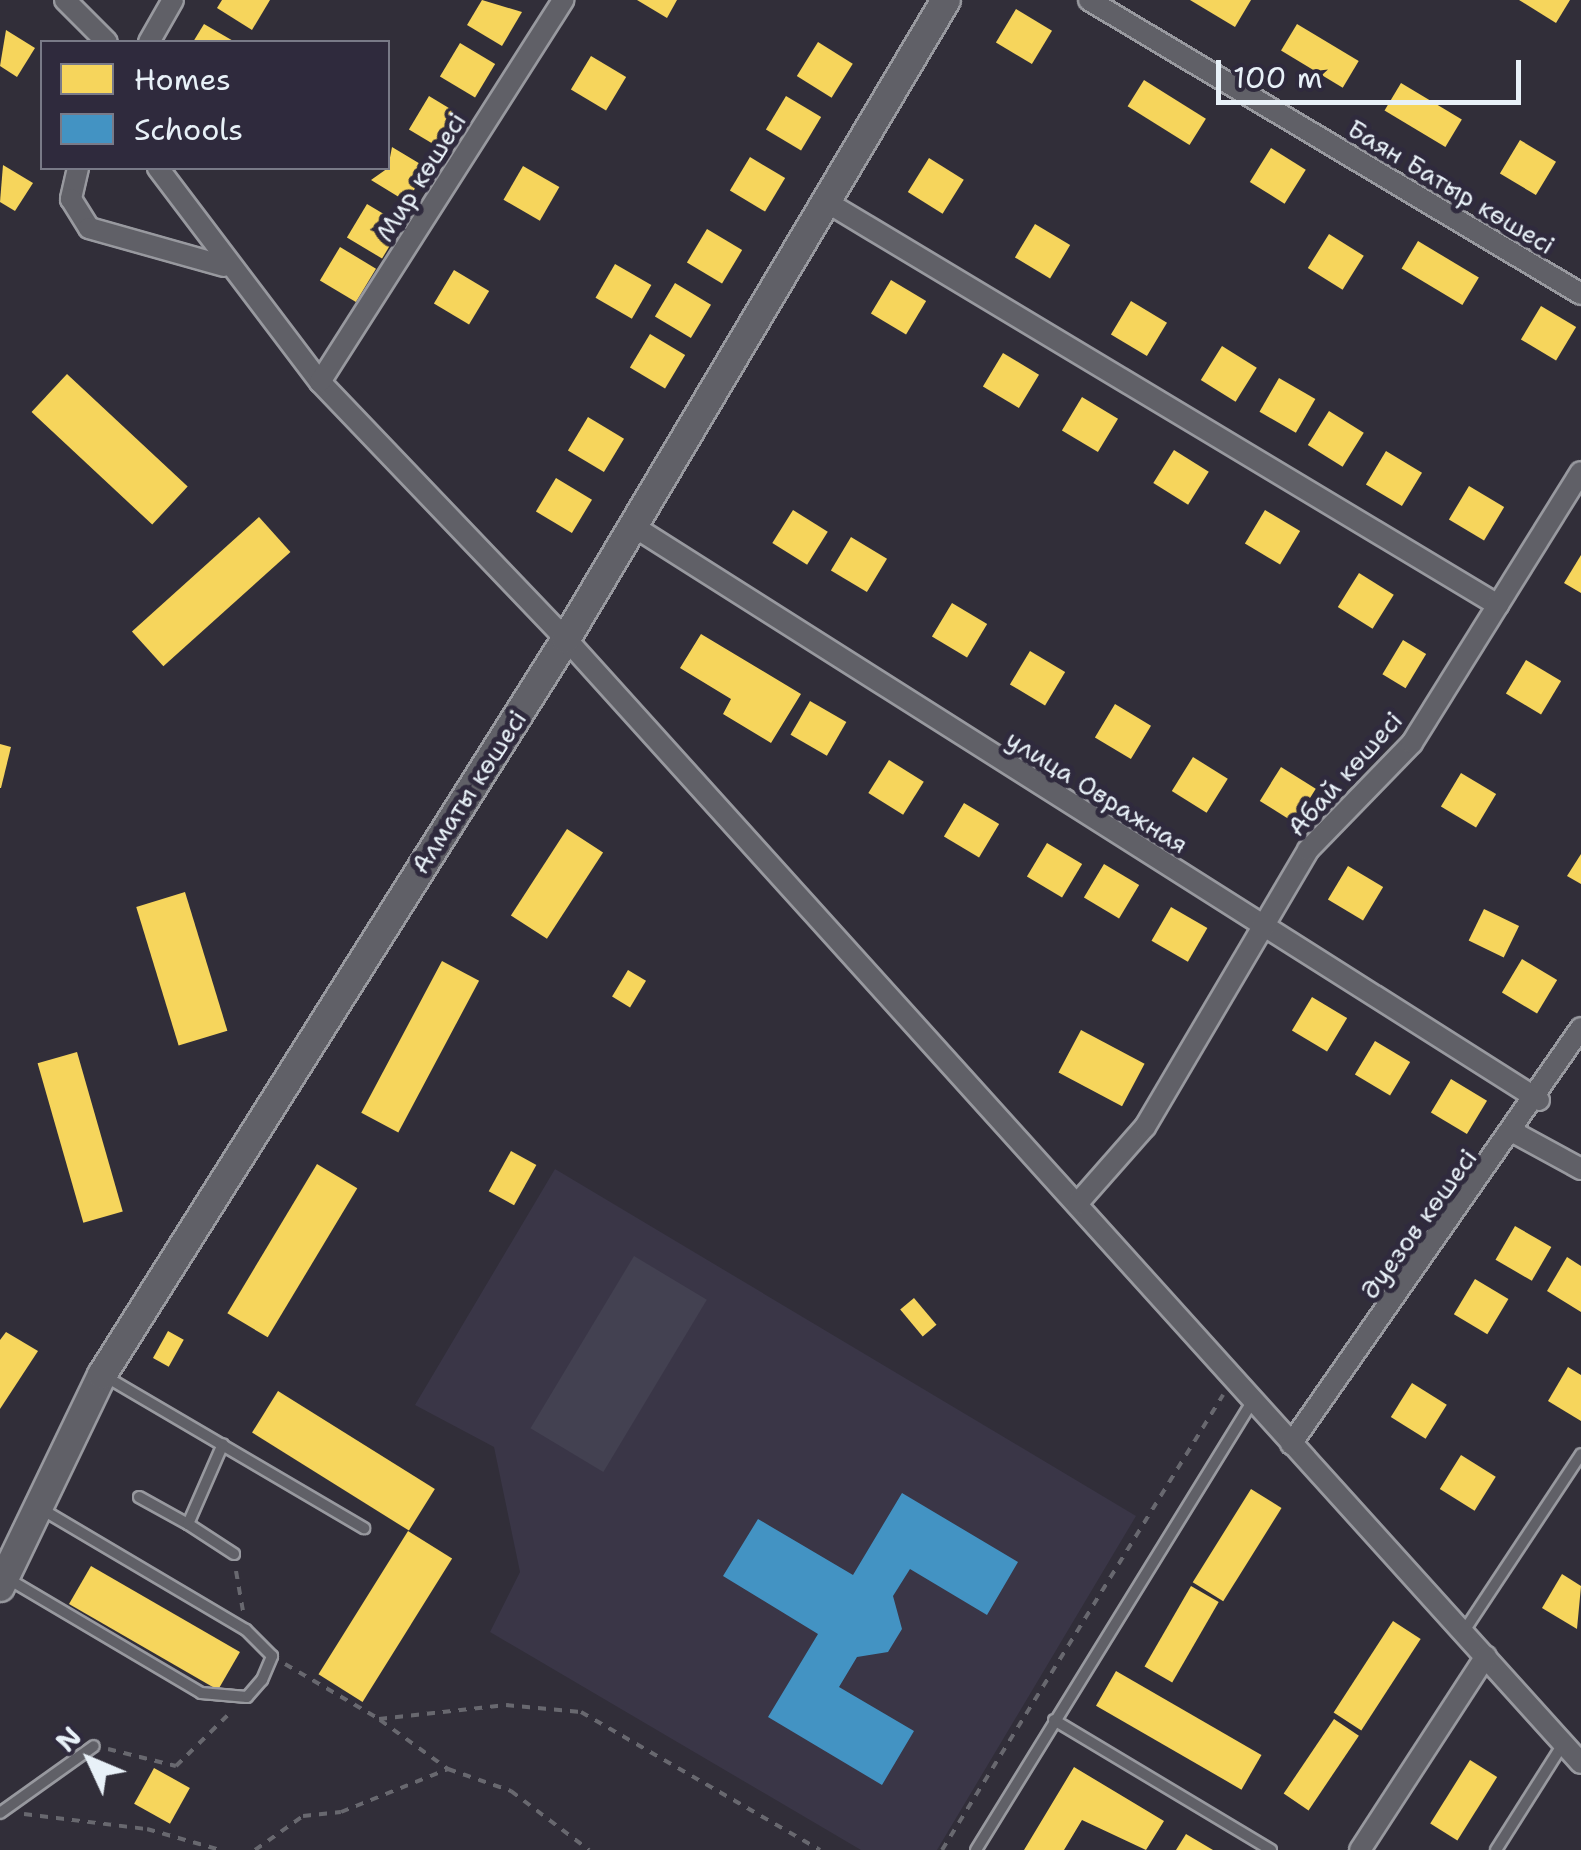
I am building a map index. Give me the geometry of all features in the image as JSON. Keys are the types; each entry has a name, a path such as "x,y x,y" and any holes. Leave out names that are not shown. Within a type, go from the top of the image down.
{"street":[{"path":"64,0 105,40"},
{"path":"150,40 173,0"},
{"name":"Мир көшесі","path":"320,382 563,0"},
{"name":"Алматы көшесі","path":"2,1582 102,1375 566,639 630,524 946,0"},
{"name":"Баян Батыр көшесі","path":"1088,0 1581,294"},
{"path":"78,170 71,199 90,228 224,266"},
{"path":"159,170 224,266 320,382 566,639 1232,1381 1581,1763"},
{"path":"825,202 1498,605"},
{"name":"Абай көшесі","path":"1076,1204 1145,1127 1308,850 1412,743 1581,472"},
{"name":"улица Овражная","path":"630,524 1539,1100"},
{"name":"Әуезов көшесі","path":"1290,1444 1539,1100 1581,1028"},
{"path":"1515,1133 1581,1169"},
{"path":"1360,1850 1486,1656"}],"lane":[{"path":"102,1375 364,1528"},
{"path":"976,1850 1252,1402"},
{"path":"188,1524 224,1444"},
{"path":"1464,1631 1581,1454"},
{"path":"139,1497 234,1554"},
{"path":"2,1582 201,1693 247,1697 272,1656 246,1630 36,1506"},
{"path":"1054,1720 1271,1850"},
{"path":"1496,1850 1563,1744"},
{"path":"2,1812 94,1746"}],"path":[{"path":"942,1850 1232,1381"},
{"path":"234,1554 246,1630"},
{"path":"272,1656 379,1719 404,1746 448,1770 511,1792 589,1850"},
{"path":"94,1746 176,1766 247,1697"},
{"path":"379,1719 566,1707 820,1850"},
{"path":"255,1850 303,1816 342,1812 448,1770"},
{"path":"2,1812 147,1829 220,1850"}],"shaded area":[{"path":"555,1169 1136,1516 937,1850 861,1850 490,1632 520,1572 494,1447 415,1405"},
{"path":"634,1256 707,1300 603,1472 530,1428"}],"building: Homes":[{"path":"222,0 270,0 252,30 217,8"},
{"path":"482,0 522,12 502,46 467,25"},
{"path":"637,0 677,0 667,18"},
{"path":"1190,0 1251,0 1235,27"},
{"path":"1519,0 1570,0 1556,23"},
{"path":"1016,9 1052,31 1032,64 996,42"},
{"path":"204,24 232,40 194,40"},
{"path":"1297,24 1359,61 1343,88 1281,51"},
{"path":"6,30 35,48 17,77 0,66"},
{"path":"818,42 853,64 832,98 797,76"},
{"path":"460,43 495,64 475,98 440,76"},
{"path":"591,56 626,77 606,111 571,89"},
{"path":"1144,80 1206,119 1189,145 1128,106"},
{"path":"1401,83 1462,120 1445,147 1385,110"},
{"path":"429,96 465,118 445,151 409,129"},
{"path":"786,96 821,117 801,151 766,129"},
{"path":"1520,140 1556,162 1536,195 1500,173"},
{"path":"392,147 427,168 407,202 371,180 390,170"},
{"path":"1271,148 1306,170 1285,204 1250,182"},
{"path":"750,157 785,178 765,212 730,190"},
{"path":"929,158 964,180 943,214 908,192"},
{"path":"3,165 33,183 15,211 0,202"},
{"path":"523,166 559,187 540,221 504,200"},
{"path":"367,204 402,225 382,259 347,237"},
{"path":"1035,224 1070,245 1050,279 1015,257"},
{"path":"707,229 742,250 722,284 687,262"},
{"path":"1329,234 1364,256 1343,290 1308,268"},
{"path":"1418,241 1479,278 1462,305 1402,268"},
{"path":"340,247 376,269 356,302 320,280"},
{"path":"615,264 651,285 632,319 596,298"},
{"path":"454,270 489,291 469,325 434,303"},
{"path":"891,280 926,301 906,335 871,313"},
{"path":"675,283 711,305 691,338 655,316"},
{"path":"1131,301 1167,323 1147,356 1111,334"},
{"path":"1541,306 1576,327 1556,361 1521,339"},
{"path":"650,334 685,355 665,389 630,367"},
{"path":"1222,346 1257,368 1236,402 1201,380"},
{"path":"1003,353 1039,375 1019,408 983,386"},
{"path":"67,374 188,487 152,525 32,412"},
{"path":"1279,378 1315,399 1296,433 1260,412"},
{"path":"1082,397 1118,419 1098,452 1062,430"},
{"path":"1329,411 1364,433 1343,467 1308,445"},
{"path":"588,417 624,439 604,472 568,450"},
{"path":"1174,450 1209,472 1188,505 1153,483"},
{"path":"1386,451 1422,473 1402,506 1366,484"},
{"path":"556,478 592,500 572,533 536,511"},
{"path":"1469,486 1504,507 1484,541 1449,519"},
{"path":"793,510 828,532 807,565 772,543"},
{"path":"1265,510 1300,531 1280,565 1245,543"},
{"path":"259,517 290,552 163,666 132,631"},
{"path":"851,537 887,559 867,592 831,570"},
{"path":"1581,555 1581,593 1564,583"},
{"path":"1359,573 1394,595 1373,629 1338,607"},
{"path":"952,603 987,624 967,658 932,636"},
{"path":"701,634 801,694 771,743 723,714 731,699 680,668"},
{"path":"1403,640 1426,654 1406,688 1382,674"},
{"path":"1030,651 1065,672 1045,706 1010,684"},
{"path":"1526,660 1561,681 1541,715 1506,693"},
{"path":"810,701 846,722 827,756 790,735"},
{"path":"1115,704 1151,726 1131,759 1095,737"},
{"path":"0,744 11,747 1,788 0,788"},
{"path":"1193,757 1228,779 1207,813 1172,791"},
{"path":"889,760 924,782 903,815 868,793"},
{"path":"1281,767 1316,789 1295,823 1260,801"},
{"path":"1461,773 1496,794 1476,828 1441,806"},
{"path":"964,803 999,824 979,858 944,836"},
{"path":"567,829 603,852 547,939 511,915"},
{"path":"1047,843 1082,864 1062,898 1027,876"},
{"path":"1581,854 1581,884 1567,876"},
{"path":"1104,864 1139,885 1119,919 1084,897"},
{"path":"1348,866 1383,887 1363,921 1328,899"},
{"path":"185,892 227,1031 179,1046 136,907"},
{"path":"1171,907 1207,928 1188,962 1152,941"},
{"path":"1484,909 1519,926 1504,958 1469,940"},
{"path":"1522,959 1557,980 1537,1014 1502,992"},
{"path":"442,961 479,981 398,1133 361,1113"},
{"path":"628,970 646,981 630,1007 612,997"},
{"path":"1312,997 1347,1018 1327,1052 1292,1030"},
{"path":"1081,1030 1145,1064 1122,1106 1058,1072"},
{"path":"1375,1041 1410,1062 1390,1096 1355,1074"},
{"path":"77,1052 123,1212 83,1223 38,1063"},
{"path":"1451,1079 1487,1101 1467,1134 1431,1112"},
{"path":"511,1151 536,1165 514,1205 489,1191"},
{"path":"317,1164 357,1188 268,1337 227,1313"},
{"path":"1515,1226 1551,1247 1532,1281 1496,1260"},
{"path":"1567,1257 1581,1266 1581,1312 1547,1291"},
{"path":"1475,1279 1508,1299 1487,1334 1454,1314"},
{"path":"914,1298 936,1325 923,1336 900,1310"},
{"path":"168,1331 184,1340 169,1367 153,1358"},
{"path":"6,1332 38,1351 0,1409 0,1340"},
{"path":"1568,1367 1581,1375 1581,1421 1548,1401"},
{"path":"1412,1383 1447,1405 1426,1439 1391,1417"},
{"path":"278,1391 435,1489 409,1531 252,1433"},
{"path":"1461,1455 1496,1477 1475,1511 1440,1489"},
{"path":"1251,1489 1282,1508 1223,1601 1193,1582"},
{"path":"408,1531 452,1559 363,1702 318,1674"},
{"path":"91,1566 240,1652 218,1690 69,1604"},
{"path":"1562,1574 1581,1586 1577,1629 1542,1608"},
{"path":"1191,1586 1219,1602 1172,1683 1144,1667"},
{"path":"1393,1621 1421,1639 1361,1730 1334,1712"},
{"path":"1116,1671 1261,1755 1241,1790 1096,1706"},
{"path":"1334,1719 1359,1736 1309,1810 1284,1794"},
{"path":"1470,1760 1497,1777 1457,1841 1430,1824"},
{"path":"1074,1767 1164,1821 1146,1850 1082,1820 1064,1850 1024,1850"},
{"path":"154,1768 190,1788 170,1824 134,1804"},
{"path":"1186,1834 1213,1850 1176,1850"}],"building: Schools":[{"path":"902,1493 1018,1562 987,1615 910,1569 893,1596 902,1629 888,1652 857,1657 839,1687 914,1731 882,1785 768,1717 818,1634 723,1576 758,1519 853,1575"}]}
